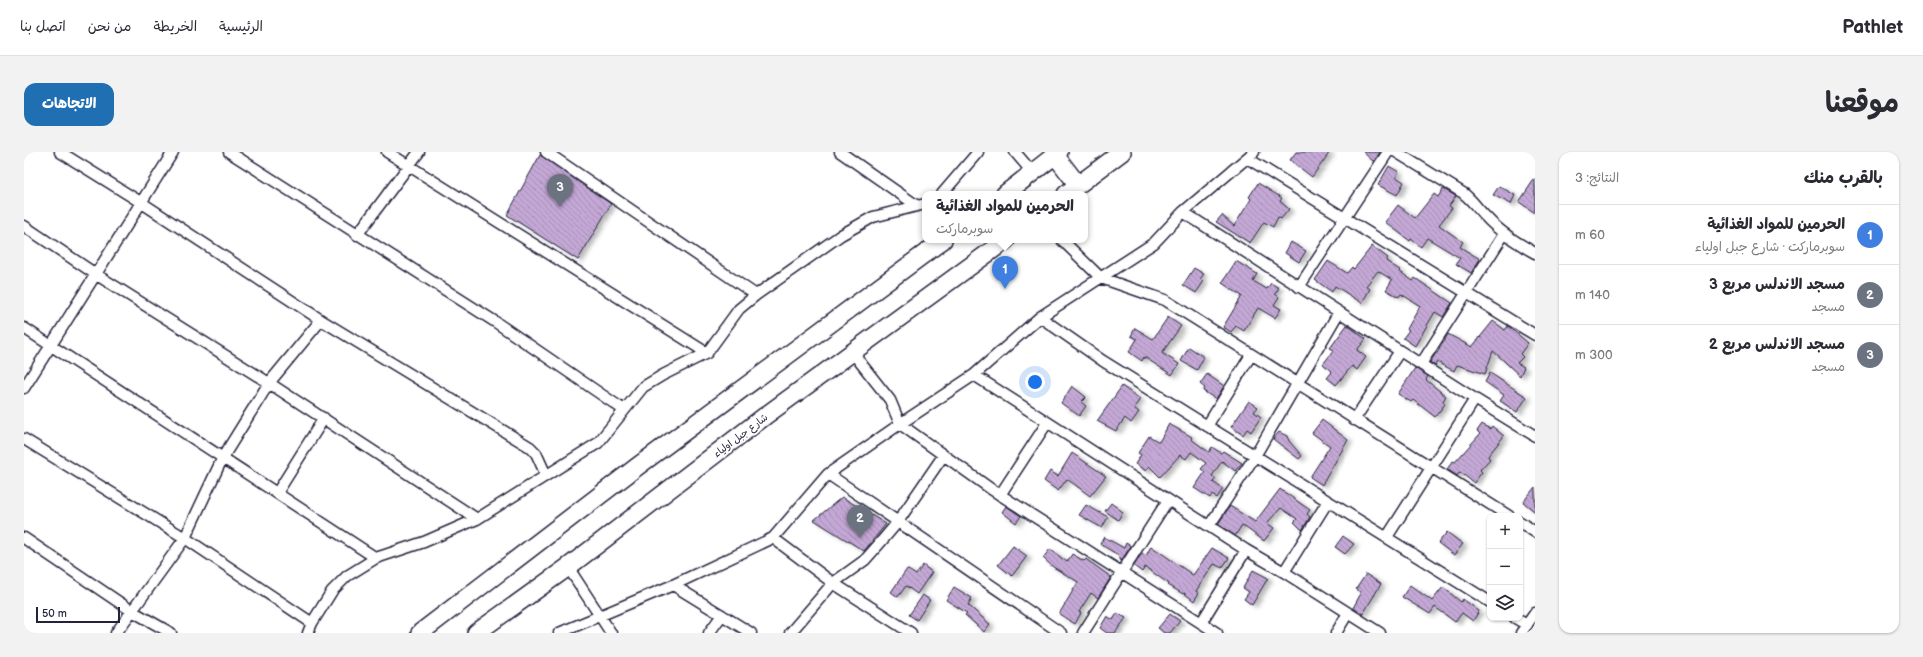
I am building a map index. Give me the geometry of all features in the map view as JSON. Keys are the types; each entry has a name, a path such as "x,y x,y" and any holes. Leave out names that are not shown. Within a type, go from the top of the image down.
{"highway":[{"path":"1009,191 1057,153 1072,189 1122,152"},
{"path":"420,633 638,466 939,243"},
{"name":"شارع جبل اولياء","path":"476,633 568,566 759,420 1002,243"}],"street":[{"path":"60,152 142,203 321,320 530,447 536,452 546,475"},
{"path":"24,388 97,275 173,152"},
{"path":"229,152 269,176 357,235 494,321 624,410"},
{"path":"387,152 708,353"},
{"path":"357,235 419,152"},
{"path":"546,152 558,155 756,295"},
{"path":"840,152 920,204"},
{"path":"945,191 978,152"},
{"path":"1015,152 1032,172"},
{"path":"1299,287 1388,152"},
{"path":"1396,152 1464,193 1504,234 1535,253"},
{"path":"559,633 673,585 773,538 828,474 900,424 974,376 1040,317 1154,243 1183,212 1250,155 1345,217 1535,335"},
{"path":"308,633 312,623 332,592 347,576 376,558 424,542 476,519 598,442 643,387 663,375 708,353 739,309 756,295 841,235 873,217 920,204"},
{"path":"1183,212 1535,436"},
{"path":"24,226 97,275 324,418 476,519"},
{"path":"1421,364 1504,234"},
{"path":"1065,243 1101,278 1164,300 1504,513"},
{"path":"1209,526 1255,456 1339,312"},
{"path":"1040,317 1103,361 1487,600"},
{"path":"116,633 185,538 223,458 270,383 321,320"},
{"path":"24,328 376,558"},
{"path":"1354,420 1400,351"},
{"path":"852,352 890,400 900,424 1000,495 1217,633"},
{"path":"1208,426 1251,355"},
{"path":"974,376 1246,550 1284,572 1380,633"},
{"path":"1387,537 1475,399"},
{"path":"277,493 324,418"},
{"path":"1000,495 1047,423"},
{"path":"24,439 185,538 312,623"},
{"path":"790,633 833,583 865,560 897,523 943,456"},
{"path":"828,474 897,523 1061,633"},
{"path":"1083,633 1168,500"},
{"path":"1284,572 1328,501"},
{"path":"1523,524 1535,532"},
{"path":"24,538 132,611 171,633"},
{"path":"773,538 833,583 911,633"},
{"path":"1201,623 1246,550"},
{"path":"568,566 611,633"},
{"path":"673,585 751,633"},
{"path":"1336,633 1348,613"},
{"path":"1517,621 1524,629 1535,613"},
{"path":"709,633 722,615"}],"building":[{"path":"1296,152 1330,152 1312,177 1290,160"},
{"path":"1363,152 1380,152 1374,162"},
{"path":"540,155 611,204 578,260 507,215"},
{"path":"1389,166 1399,172 1396,177 1404,182 1397,195 1378,185"},
{"path":"1535,178 1535,213 1519,202"},
{"path":"1258,183 1282,198 1280,201 1289,209 1281,219 1278,217 1273,227 1264,222 1250,243 1216,222 1222,215 1234,226 1251,199 1249,197"},
{"path":"1499,186 1515,195 1511,204 1493,195"},
{"path":"1443,189 1456,196 1449,206 1452,208 1439,225 1463,242 1460,247 1480,259 1471,273 1456,264 1460,258 1427,238 1421,247 1411,239 1410,241 1385,222 1398,205 1415,218 1434,194 1438,197"},
{"path":"1291,242 1306,251 1299,262 1285,253"},
{"path":"1372,246 1388,258 1386,261 1413,281 1415,278 1452,303 1443,317 1435,312 1415,346 1403,338 1409,330 1407,329 1420,306 1401,294 1399,297 1386,290 1392,280 1378,271 1366,286 1370,289 1362,303 1335,286 1332,292 1315,280 1328,261 1347,273 1352,267 1354,269"},
{"path":"1236,261 1257,274 1253,281 1267,289 1271,283 1279,288 1275,294 1279,297 1274,305 1281,309 1275,318 1258,308 1244,331 1236,326 1231,332 1223,327 1242,296 1222,283"},
{"path":"1194,268 1204,274 1200,279 1204,281 1196,293 1183,285"},
{"path":"1168,317 1181,326 1162,353 1179,364 1172,375 1144,357 1142,361 1129,352 1137,339 1131,336 1135,328 1153,339"},
{"path":"1493,321 1505,330 1508,326 1528,343 1520,354 1523,357 1517,363 1524,367 1520,376 1493,351 1485,374 1457,365 1454,371 1437,362 1435,366 1430,362 1448,334 1472,347"},
{"path":"1347,325 1366,339 1357,350 1366,357 1357,370 1352,366 1336,385 1327,378 1332,372 1323,364 1334,350 1330,348"},
{"path":"1189,347 1204,357 1197,370 1181,361"},
{"path":"1415,368 1428,376 1426,380 1446,396 1443,401 1445,404 1435,417 1413,400 1411,402 1398,394"},
{"path":"1490,373 1527,397 1517,412 1500,401 1504,395 1485,382"},
{"path":"1207,374 1224,386 1216,399 1203,391 1205,388 1200,384"},
{"path":"1072,386 1086,397 1081,402 1086,406 1079,416 1061,403"},
{"path":"1122,386 1140,399 1134,408 1139,412 1131,423 1125,418 1116,431 1097,421"},
{"path":"1249,401 1258,407 1254,412 1261,417 1251,432 1247,429 1243,435 1231,427"},
{"path":"1322,420 1348,440 1322,485 1310,477 1330,446 1312,433"},
{"path":"1169,424 1192,437 1191,439 1209,452 1212,447 1221,453 1223,451 1242,463 1235,471 1222,461 1212,476 1216,479 1213,482 1223,489 1217,498 1212,495 1210,498 1194,488 1205,472 1201,469 1206,463 1191,452 1186,459 1180,455 1160,477 1149,466 1146,471 1135,464 1141,455 1138,453 1149,436 1159,442"},
{"path":"1482,424 1490,429 1492,426 1504,436 1488,456 1490,459 1480,470 1482,472 1474,483 1460,472 1457,476 1447,469 1480,434 1477,431"},
{"path":"1279,432 1287,436 1289,441 1302,456 1299,459 1273,439"},
{"path":"1072,453 1106,476 1090,496 1067,479 1058,491 1044,481 1050,471 1058,476"},
{"path":"1535,487 1535,512 1523,502"},
{"path":"1280,489 1310,510 1307,514 1310,517 1302,530 1294,522 1297,519 1281,508 1267,523 1274,528 1264,541 1242,525 1235,536 1218,524 1230,506 1255,522"},
{"path":"842,497 886,524 864,551 814,520"},
{"path":"1111,503 1123,512 1118,520 1105,511"},
{"path":"1086,505 1108,517 1102,528 1079,515"},
{"path":"1006,506 1021,516 1016,523 1002,512"},
{"path":"1447,532 1463,544 1454,555 1438,543"},
{"path":"1343,536 1354,544 1345,554 1335,547"},
{"path":"1104,537 1124,548 1126,543 1131,546 1121,561 1118,555 1100,544"},
{"path":"1013,546 1027,556 1012,576 998,565"},
{"path":"1151,546 1193,575 1212,548 1229,558 1222,568 1214,564 1196,591 1199,593 1194,601 1184,593 1183,594 1168,585 1169,584 1145,567 1142,572 1134,566 1142,553 1146,556"},
{"path":"1050,549 1067,562 1072,554 1084,561 1086,559 1111,577 1098,598 1091,593 1079,612 1081,613 1075,624 1059,614 1078,582 1053,567 1043,558"},
{"path":"923,565 932,572 917,594 906,586 898,597 891,592 907,569 916,575"},
{"path":"1253,570 1268,578 1252,605 1244,599 1249,592 1243,588"},
{"path":"1366,574 1381,584 1363,614 1353,608 1360,595 1360,592 1356,589"},
{"path":"1410,585 1432,601 1443,587 1461,602 1463,599 1479,611 1473,621 1462,613 1455,622 1435,607 1430,614 1402,597"},
{"path":"954,587 972,598 968,605 990,624 984,632 965,615 967,613 946,600"},
{"path":"923,595 930,600 917,620 909,615"},
{"path":"1117,613 1126,618 1115,633 1107,633 1100,628 1107,616 1113,620"},
{"path":"1170,614 1180,621 1170,633 1164,633 1158,628"}],"place":[{"name":"مسجد الاندلس مربع 2","path":"560,207"},
{"name":"الحرمين للمواد الغذائية","path":"1005,289"},
{"name":"مسجد الاندلس مربع 3","path":"860,538"}]}
